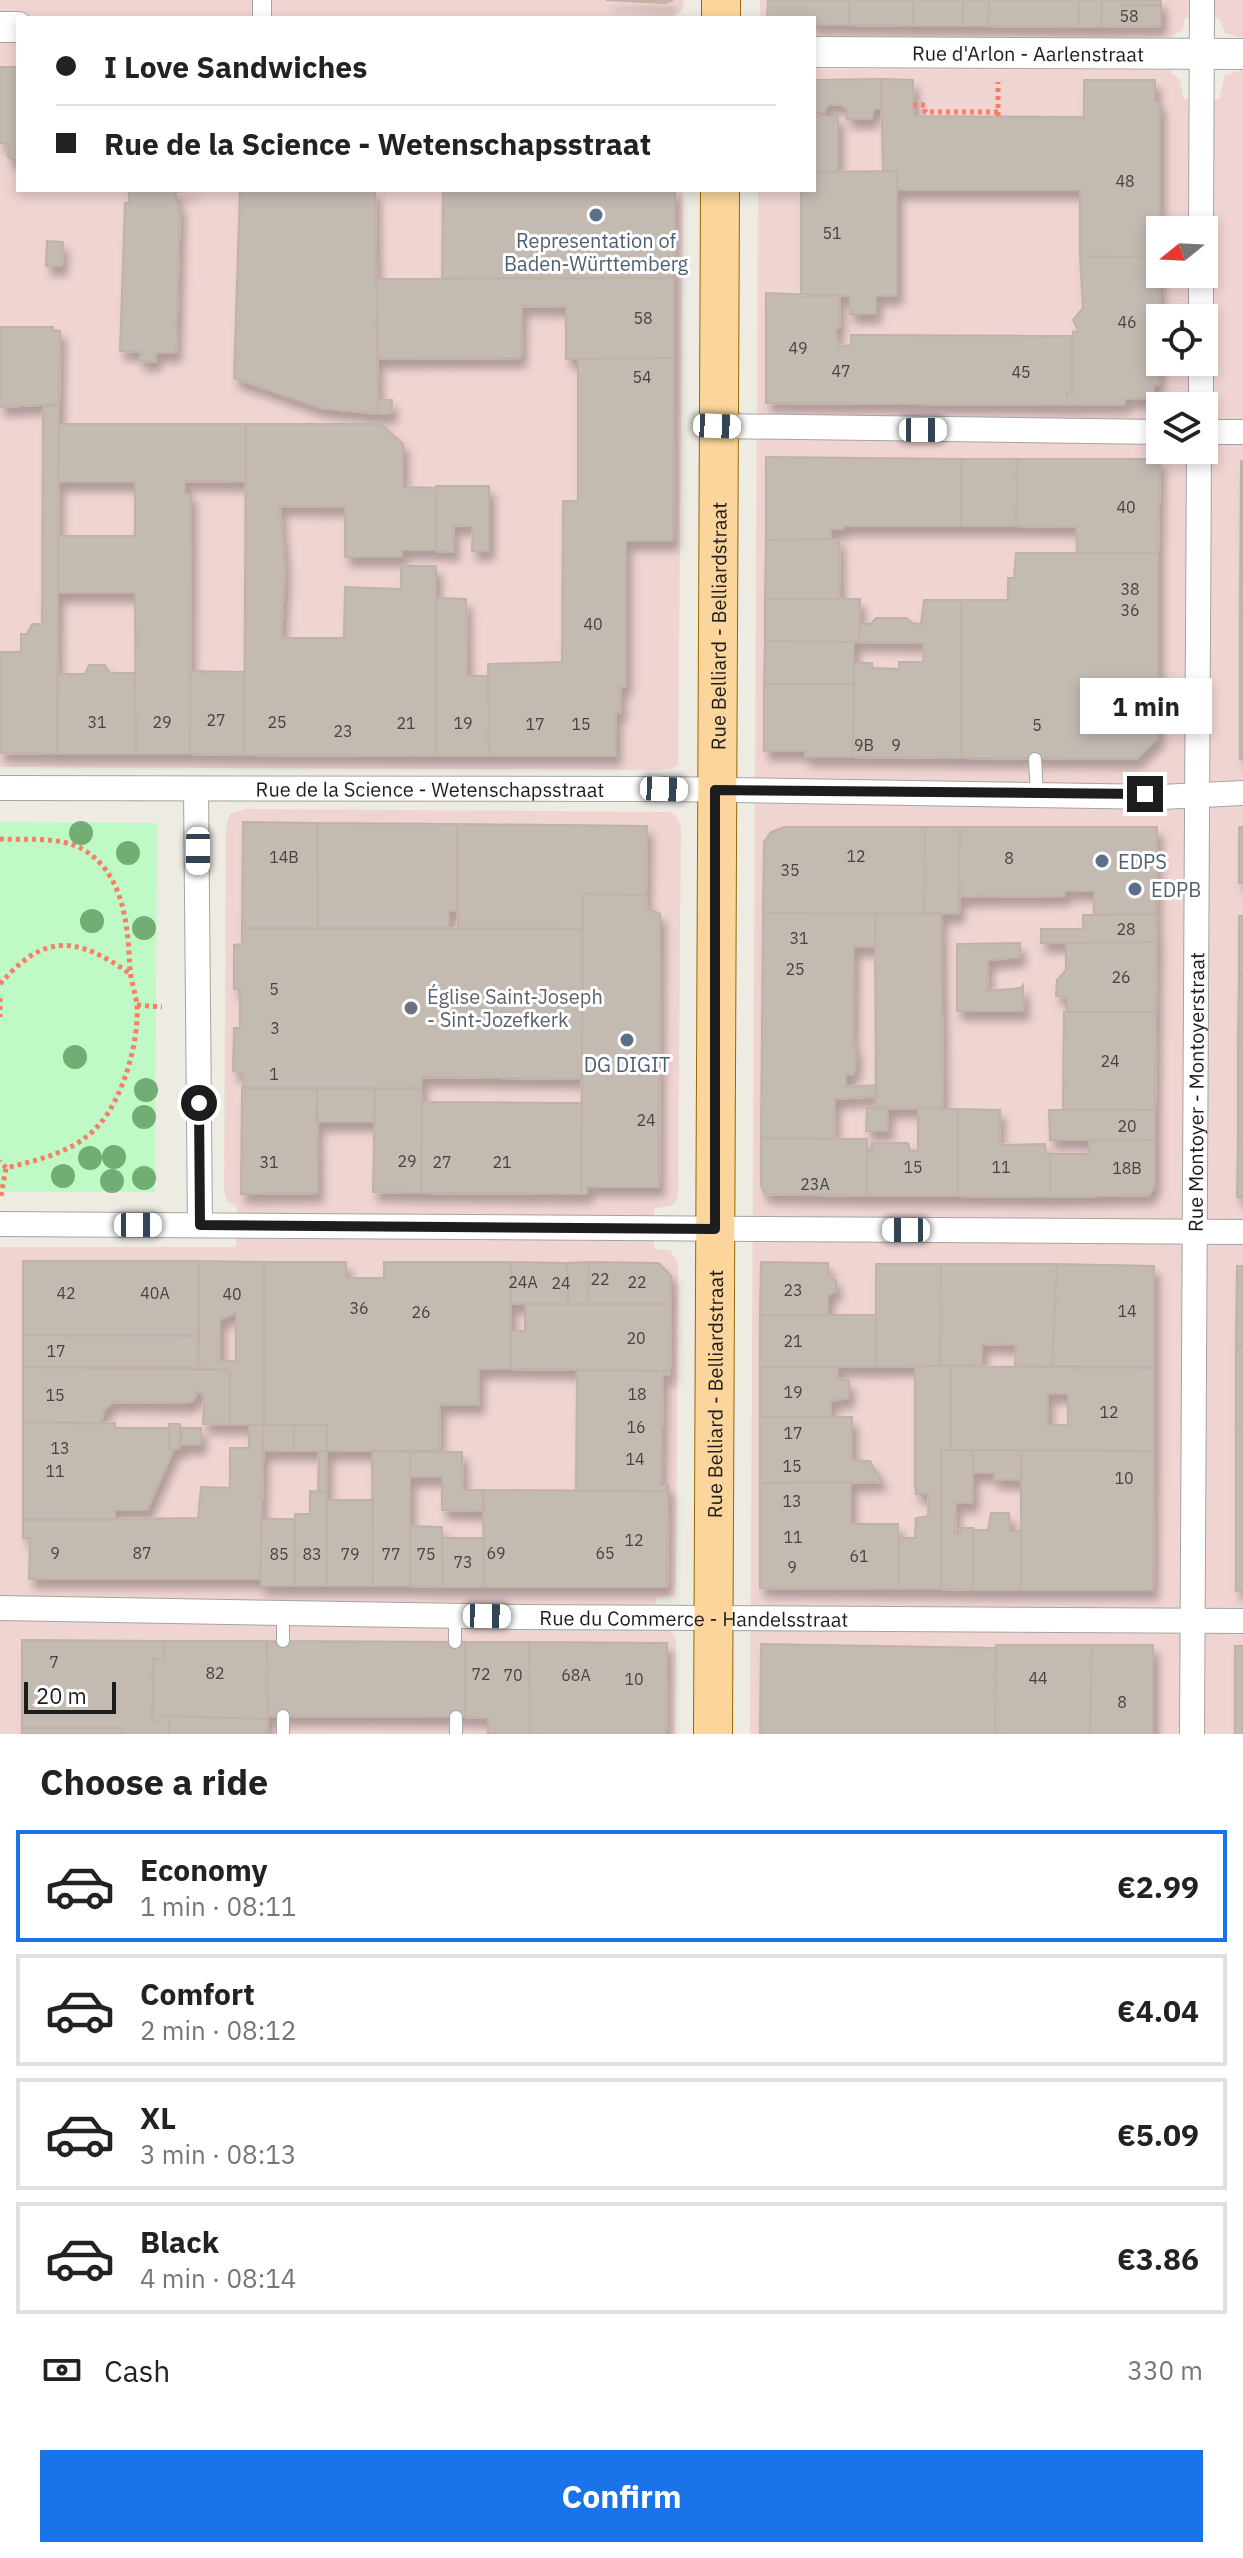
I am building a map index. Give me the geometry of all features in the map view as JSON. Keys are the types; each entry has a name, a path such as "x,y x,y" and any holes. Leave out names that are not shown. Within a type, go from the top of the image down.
{"main road":[{"name":"Rue Belliard - Belliardstraat","path":"713,1734 720,192"}],"street":[{"path":"1201,216 1202,0"},
{"name":"Rue d'Arlon - Aarlenstraat","path":"816,52 1243,54"},
{"path":"717,426 1146,432"},
{"path":"1218,432 1243,432"},
{"name":"Rue Montoyer - Montoyerstraat","path":"1192,1734 1199,464"},
{"name":"Rue de la Science - Wetenschapsstraat","path":"0,788 1243,793"},
{"path":"196,789 200,1225"},
{"path":"0,1224 1243,1232"},
{"name":"Rue du Commerce - Handelsstraat","path":"0,1608 455,1616 1243,1621"}],"lane":[{"path":"1035,759 1037,794"},
{"path":"283,1613 283,1641"},
{"path":"455,1616 455,1642"},
{"path":"283,1716 283,1734"},
{"path":"456,1717 456,1734"}],"path":[{"path":"913,105 925,105 925,112 998,112"},
{"path":"0,839 71,845 85,851 101,866 123,907 130,973 137,1005 125,1073 101,1124 87,1137 59,1152 6,1168"},
{"path":"0,984 21,962 53,944 82,946 130,973"},
{"path":"0,998 0,1017"},
{"path":"137,1005 162,1007"},
{"path":"0,1161 6,1168"},
{"path":"1,1192 6,1168"}],"shaded area":[{"path":"0,0 684,0 682,10 674,16 16,16 16,192 683,192 678,765 672,769 651,770 0,767"},
{"path":"760,0 1243,0 1243,38 1225,33 1219,18 1185,18 1183,29 1172,37 816,36 816,16 760,16"},
{"path":"816,69 1169,70 1180,80 1184,99 1219,99 1225,75 1243,70 1243,1734 750,1734 758,192 816,192"},
{"path":"246,809 671,812 677,818 681,827 678,1197 673,1205 654,1209 654,1249 670,1250 678,1263 676,1585 674,1595 656,1598 655,1622 667,1624 676,1640 675,1734 0,1734 0,1247 236,1247 237,1206 227,1201 224,1191 226,828 230,814"}],"green space":[{"path":"0,822 157,823 155,1192 0,1192"}],"building":[{"path":"606,0 673,0 666,3"},
{"path":"768,0 849,0 849,25 816,25 816,16 767,16"},
{"path":"849,0 913,0 913,26 849,25"},
{"path":"913,0 963,0 963,26 913,26"},
{"path":"963,0 989,0 988,26 963,26"},
{"path":"989,0 1079,0 1079,27 988,26"},
{"path":"1079,0 1102,0 1101,27 1079,27"},
{"path":"1102,0 1121,0 1121,5 1161,6 1161,26 1101,27"},
{"path":"1121,0 1161,0 1161,6 1121,5"},
{"path":"0,67 16,67 16,161 8,157 9,144 0,143"},
{"path":"881,79 881,109 874,109 871,119 847,119 847,108 840,104 828,105 824,113 816,113 816,80"},
{"path":"881,79 913,80 914,116 1084,117 1084,80 1155,80 1155,102 1160,102 1160,216 1146,216 1146,258 1080,256 1080,190 897,190 897,171 883,171"},
{"path":"816,116 838,116 838,172 816,172"},
{"path":"897,171 897,296 876,296 876,314 850,314 850,296 801,296 801,192 816,192 816,172"},
{"path":"129,192 176,192 176,205 180,205 176,353 155,353 156,362 139,361 141,352 120,351 125,203 129,203"},
{"path":"240,192 375,192 378,414 321,408 234,378"},
{"path":"443,192 675,192 674,278 442,278"},
{"path":"47,241 63,242 62,266 46,266"},
{"path":"1080,256 1146,258 1146,288 1160,288 1160,304 1146,304 1146,376 1159,376 1159,385 1154,385 1154,392 1146,392 1146,399 1125,399 1125,404 1067,405 1067,393 1072,393 1073,332 1079,332 1073,320 1083,308"},
{"path":"674,278 674,358 566,359 566,307 522,306 521,358 378,359 376,279"},
{"path":"766,293 840,296 839,328 835,328 839,347 851,345 851,335 1072,336 1072,393 1067,393 1067,405 766,403"},
{"path":"0,327 53,327 53,330 60,331 59,404 0,407"},
{"path":"674,358 673,541 626,541 626,687 620,687 621,713 616,713 616,756 489,756 488,664 562,662 563,501 578,501 578,359"},
{"path":"378,400 392,400 391,414 378,414"},
{"path":"59,404 57,754 0,753 0,652 21,652 21,634 27,634 32,624 42,624 43,407"},
{"path":"59,424 246,424 246,482 185,481 185,494 191,494 190,754 136,754 135,593 58,593 58,536 135,536 135,482 58,482"},
{"path":"246,424 381,424 403,444 403,487 436,488 436,550 402,550 402,557 345,557 345,507 280,506 285,571 281,638 344,638 345,587 401,589 401,566 436,566 436,756 244,755"},
{"path":"766,457 961,459 961,526 844,526 844,529 831,529 831,539 766,540"},
{"path":"961,459 1017,459 1016,526 961,526"},
{"path":"1017,459 1146,459 1146,464 1160,464 1158,553 1077,553 1076,527 1016,526"},
{"path":"1243,461 1243,610 1240,610"},
{"path":"436,486 489,486 489,551 472,551 473,526 453,525 454,552 436,551"},
{"path":"839,539 840,599 765,599 766,540"},
{"path":"1016,553 1158,553 1158,738 1136,759 961,758 961,600 1008,600 1008,578 1014,578"},
{"path":"437,598 466,599 467,676 488,676 489,756 436,756"},
{"path":"765,599 860,599 859,642 765,641"},
{"path":"924,600 961,600 961,758 853,757 854,663 872,663 872,668 899,669 899,662 923,662 924,643 859,642 860,624 871,624 876,618 907,618 912,623 921,624"},
{"path":"1240,610 1243,610 1243,759 1240,759"},
{"path":"765,641 854,642 854,684 764,684"},
{"path":"89,665 105,665 110,673 135,673 136,754 57,754 58,674 85,674"},
{"path":"190,671 244,672 244,755 190,754"},
{"path":"764,684 854,684 853,757 805,757 805,751 764,751"},
{"path":"243,822 317,823 318,928 242,928"},
{"path":"317,823 457,824 457,911 449,911 449,928 318,928"},
{"path":"457,824 647,826 646,895 583,894 582,929 458,928"},
{"path":"784,827 925,827 924,914 763,913 764,842 771,832"},
{"path":"925,827 960,827 959,914 924,914"},
{"path":"960,827 1157,827 1156,914 1094,915 1094,891 1065,891 1065,896 959,897"},
{"path":"1239,827 1243,827 1243,883 1239,883"},
{"path":"583,894 646,895 647,908 660,914 659,1187 587,1187 587,1194 581,1194"},
{"path":"763,913 875,914 875,947 854,947 853,1046 856,1046 856,1066 853,1075 846,1075 846,1087 876,1085 877,1096 835,1099 834,1139 761,1138"},
{"path":"941,913 943,1108 876,1109 875,914"},
{"path":"1156,914 1157,942 1041,943 1041,929 1083,929 1083,915"},
{"path":"1239,916 1243,916 1243,975 1239,975"},
{"name":"Église Saint-Joseph - Sint-Jozefkerk","path":"242,928 582,929 582,1079 422,1077 422,1089 243,1088 244,1074 233,1071 234,1028 240,1028 240,989 234,989 234,945 242,944"},
{"path":"1157,942 1156,1012 1067,1012 1067,998 1056,996 1057,980 1066,970 1066,943"},
{"path":"1020,943 1020,957 988,960 987,991 1021,988 1023,985 1024,1011 957,1011 957,944"},
{"path":"1239,975 1243,975 1243,1044 1238,1044"},
{"path":"1064,1012 1156,1012 1155,1110 1063,1109"},
{"path":"1238,1044 1243,1044 1243,1141 1238,1141"},
{"path":"242,1088 317,1088 318,1193 241,1194"},
{"path":"317,1088 375,1088 374,1122 316,1122"},
{"path":"375,1088 422,1089 421,1193 373,1192"},
{"path":"422,1102 582,1103 581,1194 421,1193"},
{"path":"867,1108 888,1108 888,1131 866,1131"},
{"path":"918,1108 958,1109 958,1196 867,1196 867,1154 872,1153 872,1143 906,1143 909,1150 918,1151"},
{"path":"958,1109 1000,1110 999,1145 1045,1144 1046,1154 1050,1154 1050,1197 958,1196"},
{"path":"1049,1110 1155,1110 1155,1140 1050,1140"},
{"path":"761,1138 867,1139 867,1196 765,1194 761,1186"},
{"path":"1155,1140 1155,1184 1149,1195 1050,1197 1050,1154 1089,1154 1089,1141"},
{"path":"1238,1141 1243,1141 1243,1197 1237,1197"},
{"path":"23,1261 199,1261 199,1336 23,1335"},
{"path":"199,1261 264,1262 264,1425 230,1425 230,1370 198,1368","holes":["236,1313 236,1361 220,1361 220,1319"]},
{"path":"264,1262 346,1262 346,1278 384,1278 384,1262 511,1262 511,1369 479,1369 479,1405 440,1404 439,1451 327,1451 327,1425 264,1425"},
{"path":"511,1262 567,1263 568,1304 511,1304"},
{"path":"589,1262 659,1263 671,1276 671,1304 588,1304"},
{"path":"589,1262 588,1304 568,1304 567,1263"},
{"path":"761,1262 828,1263 828,1275 836,1280 836,1291 828,1295 828,1315 760,1315"},
{"path":"876,1264 941,1264 940,1366 876,1367"},
{"path":"941,1264 1057,1264 1052,1366 1015,1366 1016,1345 982,1344 982,1365 940,1366"},
{"path":"1057,1264 1154,1266 1154,1368 1052,1366"},
{"path":"1237,1266 1243,1266 1243,1345 1236,1345"},
{"path":"525,1304 671,1304 670,1371 511,1369 511,1331 525,1331"},
{"path":"760,1315 876,1315 876,1367 760,1367"},
{"path":"23,1335 199,1336 198,1368 23,1367"},
{"path":"1236,1345 1243,1345 1243,1428 1236,1428"},
{"path":"915,1366 951,1366 951,1450 941,1450 941,1589 899,1589 899,1538 915,1538 916,1518 928,1516 929,1494 916,1494 915,1485"},
{"path":"951,1366 1154,1368 1154,1451 951,1450","holes":["1048,1394 1068,1394 1068,1425 1048,1425"]},
{"path":"23,1367 230,1370 230,1425 203,1424 204,1396 198,1391 193,1401 187,1403 113,1402 104,1410 101,1424 23,1422"},
{"path":"760,1367 838,1367 838,1378 849,1381 849,1398 830,1401 831,1417 760,1417"},
{"path":"577,1370 670,1371 670,1375 663,1375 661,1485 668,1485 668,1491 576,1491"},
{"path":"760,1417 852,1417 852,1460 870,1461 882,1482 760,1483"},
{"path":"23,1422 115,1423 115,1428 169,1428 169,1449 174,1449 147,1510 115,1510 115,1520 23,1520"},
{"path":"169,1424 180,1424 180,1449 169,1449"},
{"path":"249,1425 264,1425 260,1579 29,1579 30,1538 23,1538 23,1520 198,1518 201,1487 230,1488 230,1448 249,1448"},
{"path":"264,1425 294,1425 294,1451 262,1451"},
{"path":"294,1425 327,1425 327,1451 294,1451"},
{"path":"182,1428 201,1428 201,1445 181,1445"},
{"path":"1236,1428 1243,1428 1243,1591 1236,1591"},
{"path":"941,1450 973,1450 973,1503 956,1503 955,1534 960,1534 961,1528 973,1528 973,1590 941,1589"},
{"path":"973,1450 1021,1450 1022,1480 994,1480 994,1473 973,1473"},
{"path":"1021,1450 1154,1451 1153,1590 1021,1590"},
{"path":"319,1451 327,1451 327,1492 318,1491"},
{"path":"372,1451 410,1452 410,1586 373,1586"},
{"path":"410,1452 462,1452 463,1490 483,1490 484,1511 442,1510 442,1477 410,1477"},
{"path":"851,1482 851,1524 898,1524 899,1589 760,1588 760,1483"},
{"path":"483,1490 668,1491 667,1587 484,1587"},
{"path":"310,1491 327,1492 327,1586 295,1586 295,1514 310,1514"},
{"path":"327,1500 373,1500 373,1586 327,1586"},
{"path":"991,1513 1009,1513 1010,1531 1021,1531 1021,1590 973,1590 973,1530 988,1530"},
{"path":"261,1519 295,1519 295,1586 261,1586"},
{"path":"410,1526 442,1527 443,1587 410,1586"},
{"path":"442,1538 484,1538 484,1587 443,1587"},
{"path":"22,1640 164,1641 164,1660 153,1659 152,1718 156,1723 162,1716 169,1716 169,1734 122,1734 123,1728 22,1728"},
{"path":"164,1641 267,1641 268,1719 162,1716 158,1722 153,1721 153,1659 164,1660"},
{"path":"267,1641 465,1642 465,1717 268,1716"},
{"path":"465,1642 529,1642 530,1734 488,1734 488,1718 465,1717"},
{"path":"529,1642 667,1643 666,1734 530,1734"},
{"path":"761,1644 996,1648 995,1734 760,1734"},
{"path":"996,1645 1092,1645 1090,1734 995,1734"},
{"path":"1092,1645 1153,1645 1153,1734 1090,1734"},
{"path":"1235,1646 1243,1646 1243,1734 1235,1734"},
{"path":"169,1716 268,1719 267,1734 169,1734"},
{"path":"22,1728 123,1728 122,1734 22,1734"}],"place":[{"name":"Representation of Baden-Württemberg","path":"596,215"},
{"name":"EDPS","path":"1102,861"},
{"name":"EDPB","path":"1135,889"},
{"name":"Église Saint-Joseph - Sint-Jozefkerk","path":"411,1008"},
{"name":"DG DIGIT","path":"627,1040"}],"route":[{"path":"199,1103 200,1225 715,1229 715,790 1145,794"}]}
